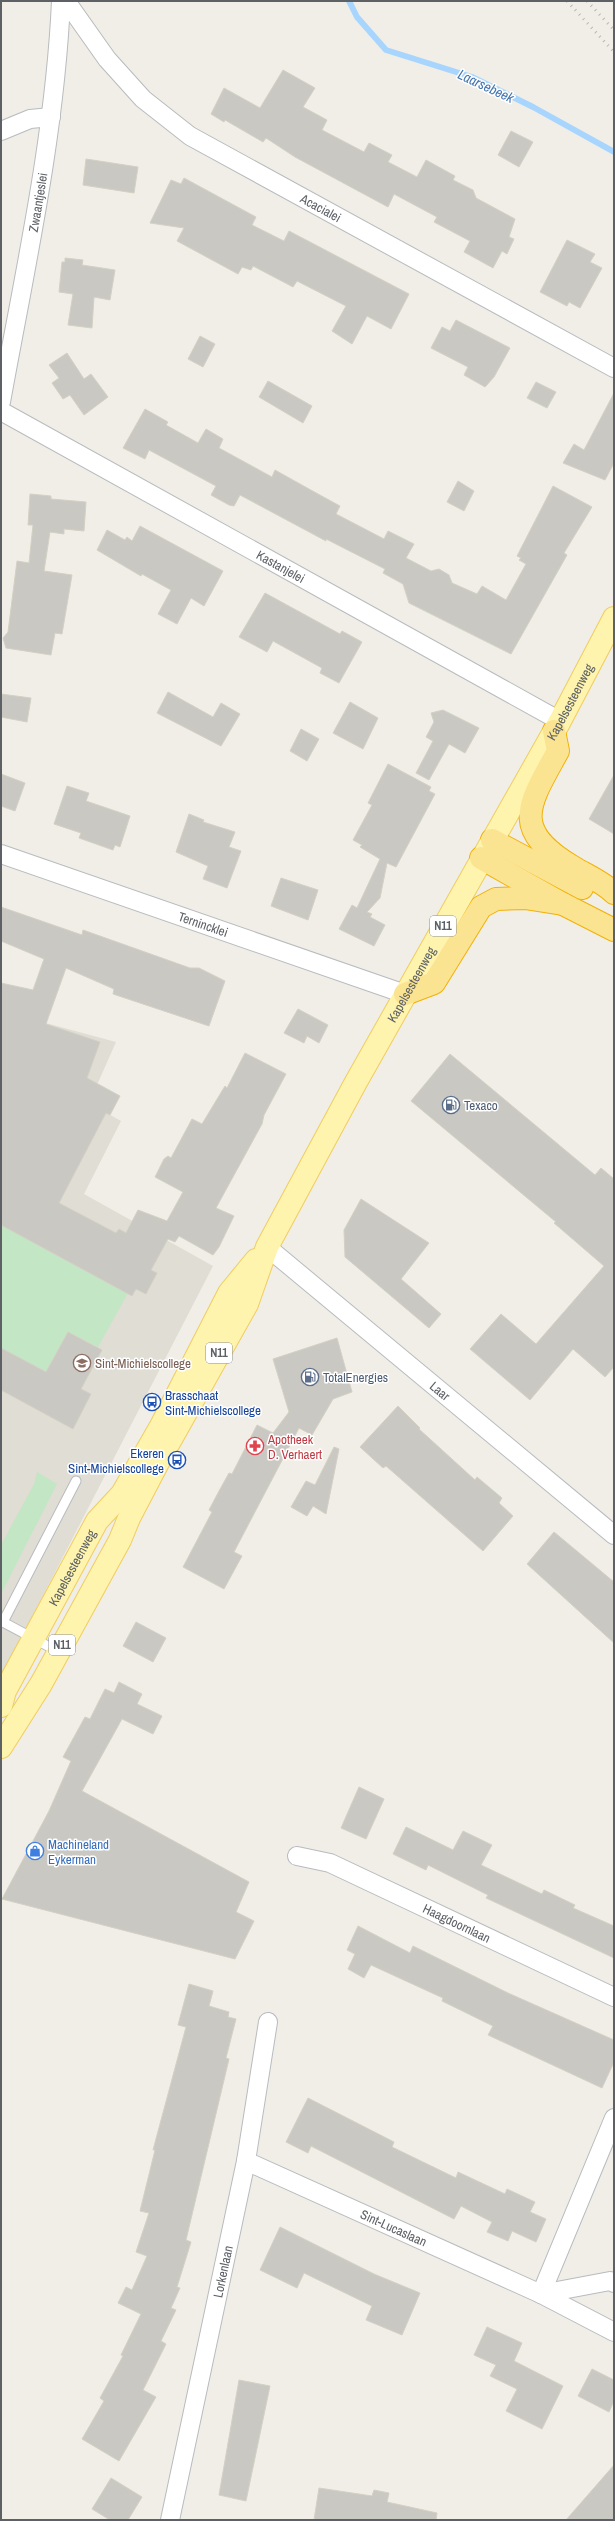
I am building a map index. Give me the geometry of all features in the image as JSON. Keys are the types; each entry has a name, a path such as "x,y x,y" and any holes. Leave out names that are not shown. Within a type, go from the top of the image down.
{"highway":[{"path":"557,726 558,751 532,798 529,815 534,831 544,845 564,861 614,893"},
{"path":"492,840 548,871 603,898 614,901"},
{"path":"481,858 562,904 614,930"},
{"path":"405,994 434,983 481,907 496,899 525,898 562,904"}],"main road":[{"name":"Kapelsesteenweg","path":"1,1747 41,1684 120,1540 121,1510 247,1304 267,1246 405,994 557,726 614,618"},
{"name":"Kapelsesteenweg","path":"1,1706 5,1691 97,1521 121,1510"}],"street":[{"name":"Zwaantjeslei","path":"1,402 51,117 58,65 61,1"},
{"name":"Acacialei","path":"66,1 108,59 143,99 190,136 614,368"},
{"path":"1,131 30,119 51,117"},
{"name":"Kastanjelei","path":"1,411 557,726"},
{"name":"Ternincklei","path":"1,854 405,994"},
{"name":"Laar","path":"267,1246 614,1535"},
{"name":"Haagdoornlaan","path":"297,1856 330,1863 614,1997"},
{"name":"Lorkenlaan","path":"170,2520 246,2161 268,2022"},
{"path":"542,2294 614,2118"},
{"name":"Sint-Lucaslaan","path":"246,2161 542,2294 614,2332"},
{"path":"542,2294 610,2281 614,2283"}],"lane":[{"path":"58,1652 35,1637 2,1621 76,1481"}],"shaded area":[{"name":"Sint-Michielscollege","path":"1,1011 116,1042 89,1103 121,1121 84,1194 213,1266 1,1677"}],"green space":[{"path":"1,1209 128,1293 98,1347 68,1332 46,1372 1,1348"},
{"path":"37,1472 57,1484 1,1594 1,1545 34,1484"}],"building":[{"path":"283,70 315,88 303,107 327,120 322,130 364,152 369,143 392,155 388,162 417,177 426,160 455,176 453,180 473,190 476,198 515,219 509,237 514,239 507,254 502,251 493,268 464,252 470,241 434,222 437,217 394,194 388,207 295,157 266,138 263,142 225,120 224,122 211,114 224,88 260,108"},
{"path":"511,131 533,142 519,167 498,155"},
{"path":"86,159 138,167 134,193 83,185"},
{"path":"184,178 256,217 252,225 284,241 289,231 409,294 391,329 367,316 352,344 332,331 346,306 297,281 293,287 253,266 251,270 242,267 238,274 177,241 184,228 150,223 171,180 181,184"},
{"path":"567,240 595,254 590,262 602,268 580,308 569,302 567,306 540,292"},
{"path":"65,258 83,260 82,265 115,270 110,300 94,297 92,328 68,325 73,294 59,292 62,262 65,262"},
{"path":"456,320 510,348 494,377 485,387 464,375 468,367 431,348 442,327 450,331"},
{"path":"200,336 215,344 203,367 188,359"},
{"path":"67,353 84,379 91,374 108,397 84,415 70,395 63,399 52,383 59,378 49,365"},
{"path":"268,381 312,406 303,423 259,397"},
{"path":"536,382 556,392 547,408 527,398"},
{"path":"614,393 614,463 605,480 563,463 574,444 584,450"},
{"path":"145,409 168,422 166,425 198,443 206,429 223,439 219,448 272,477 275,470 340,506 336,514 384,539 388,531 414,544 406,558 431,571 439,569 449,575 452,583 477,594 482,586 506,600 526,564 519,560 521,558 517,556 553,486 592,507 564,553 567,555 511,654 409,603 403,584 383,573 385,569 326,539 326,541 240,495 234,506 229,505 211,495 216,486 149,450 145,459 123,448"},
{"path":"458,481 474,491 464,511 447,502"},
{"path":"30,494 51,496 51,499 86,502 84,531 64,529 64,534 50,532 44,571 72,575 62,634 55,633 51,655 6,648 3,638 8,632 17,561 29,563 33,525 28,525"},
{"path":"140,526 223,571 204,606 191,598 177,624 158,614 171,590 142,574 141,576 97,550 107,530 125,540 127,537 132,541"},
{"path":"265,593 340,634 342,631 362,642 339,683 320,673 322,668 273,641 267,652 239,637"},
{"path":"168,692 213,717 221,703 240,714 221,746 157,713"},
{"path":"1,694 31,698 27,722 1,717"},
{"path":"350,702 378,718 363,749 333,733"},
{"path":"443,710 479,728 465,753 449,744 429,780 416,773 433,741 426,737 434,722 431,713"},
{"path":"301,729 319,739 307,761 290,751"},
{"path":"388,764 431,787 429,791 435,794 396,867 387,863 380,898 367,912 372,914 370,917 385,925 374,946 339,929 352,905 357,908 380,859 360,847 362,845 353,840 372,805 368,803"},
{"path":"1,774 25,783 15,811 1,806"},
{"path":"614,775 614,834 589,819"},
{"path":"67,786 89,793 86,801 130,816 120,847 115,845 113,850 79,838 81,833 54,824"},
{"path":"189,814 204,820 203,822 235,832 229,847 241,851 227,888 203,879 208,866 176,852"},
{"path":"281,878 318,890 308,920 271,906"},
{"path":"1,907 82,935 83,930 190,968 199,968 225,981 209,1026 113,994 114,989 66,968 46,1024 100,1042 87,1078 120,1096 110,1115 106,1113 59,1203 116,1233 119,1229 126,1233 138,1210 167,1221 183,1192 155,1177 164,1159 168,1156 171,1158 192,1119 202,1124 225,1086 227,1088 245,1053 286,1074 264,1115 262,1124 216,1208 234,1216 219,1247 213,1255 179,1236 175,1242 168,1239 151,1270 157,1273 146,1294 136,1289 132,1296 1,1225 1,983 33,990 44,959 1,941"},
{"path":"298,1009 328,1025 319,1043 307,1036 304,1043 284,1033"},
{"path":"450,1054 595,1175 601,1168 614,1179 614,1367 605,1377 573,1349 530,1400 470,1349 501,1314 536,1344 604,1266 554,1223 556,1222 411,1101"},
{"path":"361,1199 429,1243 401,1279 441,1314 429,1328 345,1257 344,1230"},
{"path":"68,1332 102,1350 81,1389 91,1394 73,1429 1,1390 1,1348 46,1372"},
{"path":"337,1338 352,1392 333,1399 312,1435 299,1428 234,1552 242,1556 224,1589 183,1567 212,1512 209,1510 229,1473 232,1474 257,1425 273,1433 289,1412 273,1359"},
{"path":"398,1406 420,1428 419,1429 475,1480 477,1477 502,1498 499,1503 513,1516 483,1551 386,1466 383,1468 360,1447"},
{"path":"334,1447 339,1449 326,1514 313,1506 307,1516 291,1507 306,1481 315,1485"},
{"path":"554,1532 614,1582 614,1643 527,1564"},
{"path":"136,1622 166,1638 153,1662 123,1646"},
{"path":"119,1682 142,1694 137,1704 162,1716 153,1734 122,1719 82,1791 249,1882 236,1912 254,1921 235,1959 2,1899 49,1811 71,1761 63,1757 85,1717 90,1719 105,1689 114,1693"},
{"path":"359,1787 384,1799 366,1839 341,1828"},
{"path":"406,1827 453,1850 463,1831 492,1845 481,1865 542,1894 544,1890 575,1905 573,1908 614,1926 614,1958 486,1898 488,1895 428,1865 426,1870 393,1854"},
{"path":"358,1926 410,1953 413,1946 508,1993 614,2040 614,2062 602,2088 488,2035 493,2026 442,2001 443,1998 371,1965 364,1978 348,1969 355,1954 347,1950"},
{"path":"189,1984 213,1991 209,2006 229,2012 228,2017 236,2019 226,2058 229,2059 186,2240 191,2242 177,2287 180,2288 171,2308 176,2310 161,2341 166,2344 143,2390 156,2397 119,2461 82,2439 104,2401 100,2398 123,2356 121,2355 141,2314 118,2303 126,2287 132,2290 147,2256 136,2252 149,2213 140,2211 155,2150 153,2150 186,2027 178,2025"},
{"path":"308,2098 394,2142 392,2147 456,2178 458,2172 505,2194 507,2189 535,2202 530,2212 546,2219 536,2242 512,2231 508,2241 487,2232 492,2222 461,2206 454,2219 311,2146 308,2153 286,2142"},
{"path":"280,2227 374,2274 420,2293 402,2335 366,2320 372,2306 304,2273 297,2288 260,2270"},
{"path":"487,2327 522,2343 514,2361 563,2386 542,2429 506,2411 517,2389 490,2376 496,2365 474,2355"},
{"path":"592,2369 614,2380 614,2401 609,2412 578,2396"},
{"path":"239,2380 270,2386 246,2501 219,2495"},
{"path":"614,2465 614,2520 566,2520"},
{"path":"111,2478 142,2497 128,2520 110,2520 92,2509"},
{"path":"319,2488 372,2496 374,2490 389,2493 387,2502 437,2513 436,2520 314,2520"}],"waterway":[{"name":"Laarsebeek","path":"349,1 357,17 386,50 472,77 533,107 614,152"}],"railway":[{"path":"567,1 614,52"},
{"path":"587,1 614,30"}],"place":[{"name":"Texaco","path":"451,1105"},
{"name":"Sint-Michielscollege","path":"82,1363"},
{"name":"TotalEnergies","path":"310,1377"},
{"name":"Brasschaat Sint-Michielscollege","path":"152,1402"},
{"name":"Apotheek D. Verhaert","path":"255,1446"},
{"name":"Ekeren Sint-Michielscollege","path":"177,1460"},
{"name":"Machineland Eykerman","path":"35,1851"}]}
